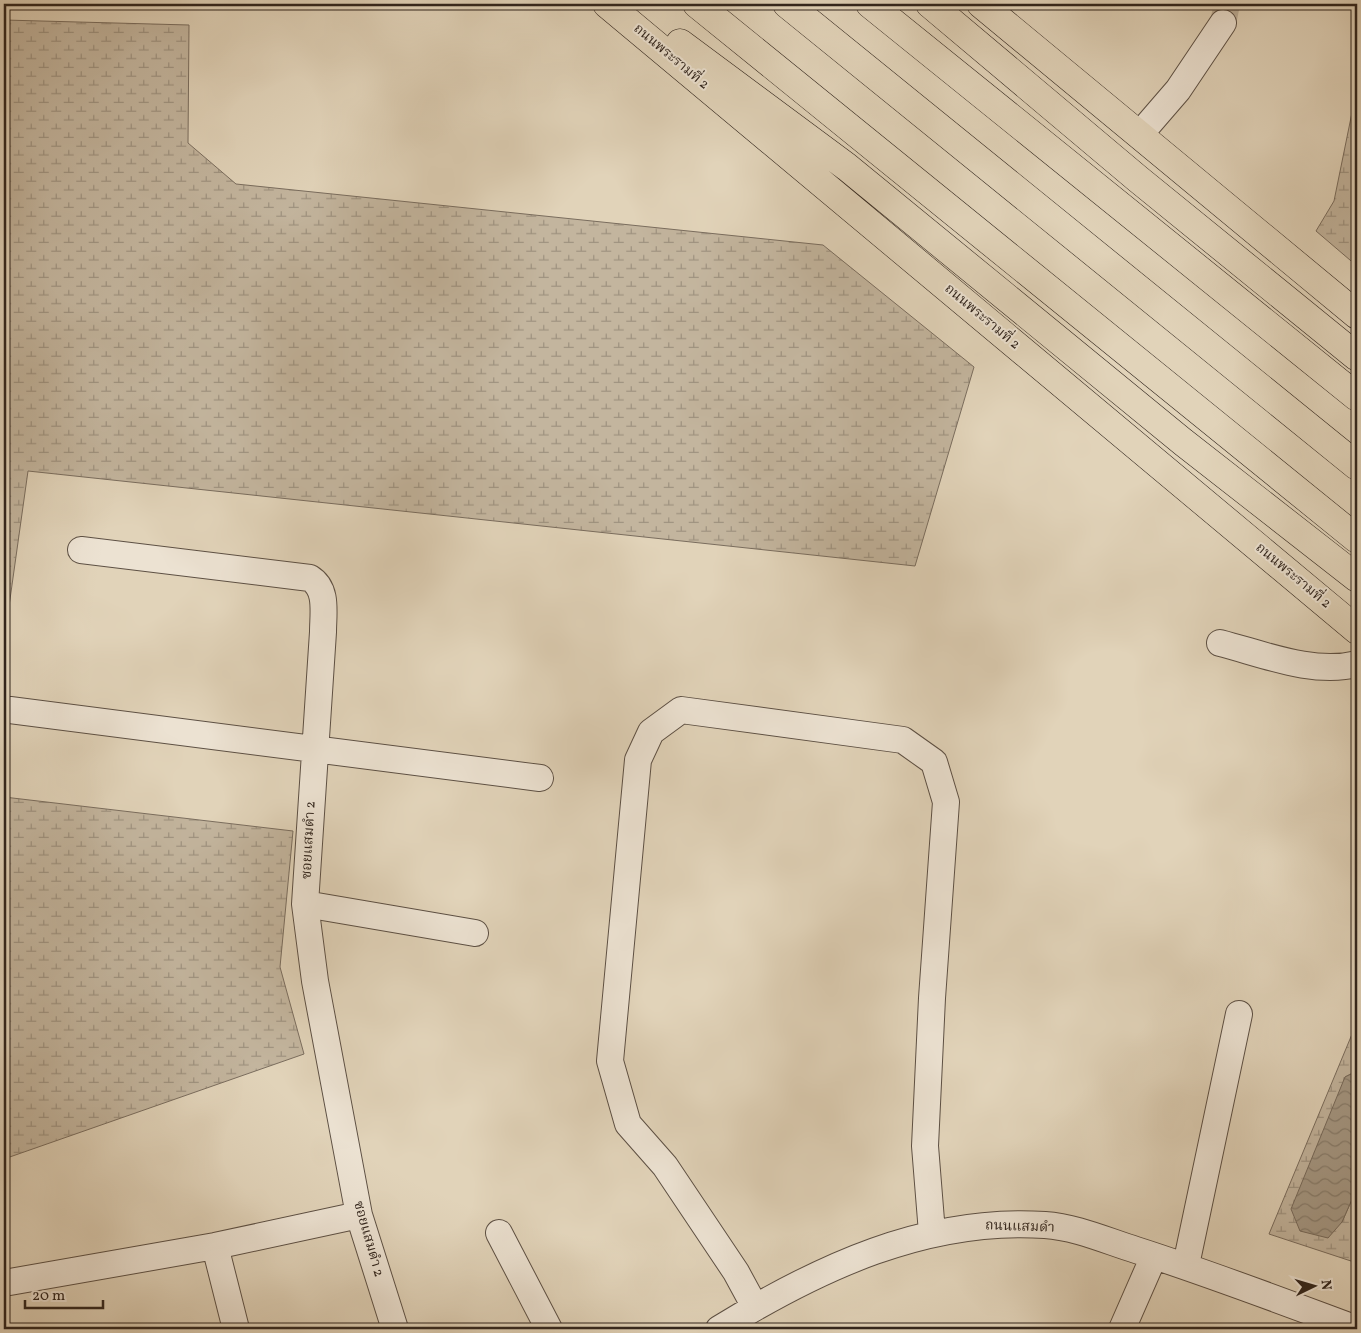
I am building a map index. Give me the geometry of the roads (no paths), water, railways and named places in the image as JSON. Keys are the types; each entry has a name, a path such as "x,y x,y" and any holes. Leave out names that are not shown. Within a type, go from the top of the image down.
{"main road":[{"name":"ถนนพระรามที่ 2","path":"607,4 1357,630"},
{"path":"621,4 663,31 747,91 848,167 1183,442 1357,578"},
{"path":"697,4 1357,539"},
{"path":"710,4 1357,526"},
{"path":"787,4 1357,466"},
{"path":"870,4 1357,397"},
{"path":"930,4 1357,357"},
{"path":"993,8 1140,134 1357,315"}],"street":[{"path":"1140,134 1178,90 1223,22"},
{"name":"ซอยแสมดำ 2","path":"81,550 310,578 318,583 323,594 305,904 315,981 359,1215 395,1329"},
{"path":"1220,643 1301,664 1341,668 1357,664"},
{"path":"10,710 540,778"},
{"path":"755,1307 736,1272 665,1166 628,1124 610,1061 638,760 651,732 681,710 903,740 934,762 946,802 932,998 925,1146 932,1233"},
{"path":"305,904 475,933"},
{"path":"1186,1265 1238,1014"},
{"path":"4,1283 215,1246 359,1215"},
{"name":"ถนนแสมดำ","path":"719,1329 755,1307 837,1264 932,1233 978,1226 1046,1225 1086,1234 1186,1265 1357,1329"},
{"path":"500,1233 549,1329"},
{"path":"215,1246 236,1329"},
{"path":"1122,1329 1154,1256"}],"water":[{"path":"1357,1071 1357,1188 1342,1222 1328,1238 1300,1231 1291,1209 1345,1077"}],"tunnel":[{"path":"1223,23 1227,4"}]}
